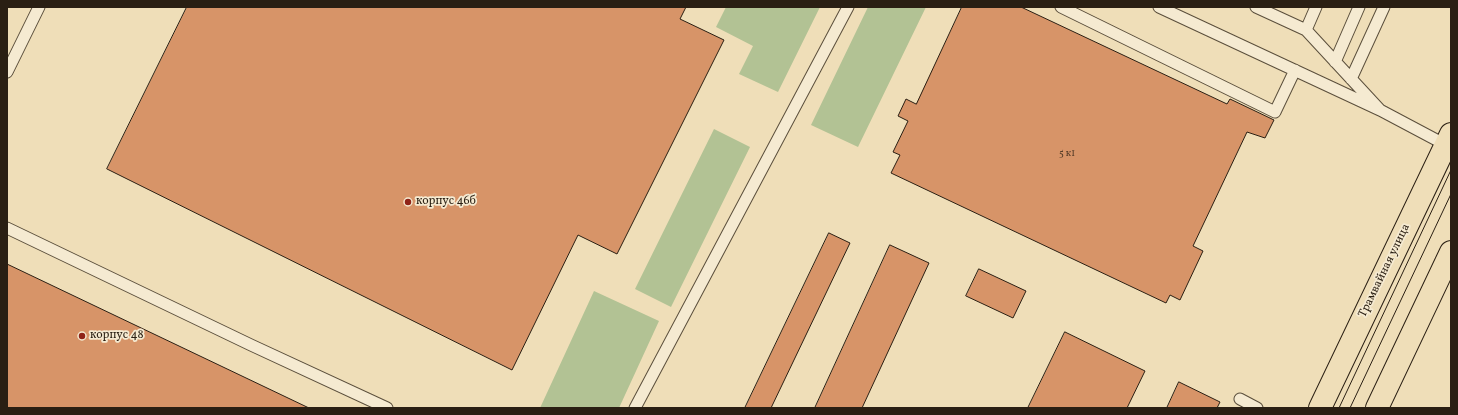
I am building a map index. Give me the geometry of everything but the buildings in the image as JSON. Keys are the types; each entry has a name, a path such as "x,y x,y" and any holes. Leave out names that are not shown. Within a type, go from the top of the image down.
{"main road":[{"name":"Трамвайная улица","path":"1320,408 1448,139"},
{"path":"1377,408 1451,252"}],"lane":[{"path":"7,72 39,7"},
{"path":"635,408 848,7"},
{"path":"1061,7 1275,112 1295,70"},
{"path":"1159,7 1380,110 1448,139"},
{"path":"1256,7 1306,30 1380,110"},
{"path":"1306,30 1316,7"},
{"path":"1335,62 1360,7"},
{"path":"1351,79 1384,7"},
{"path":"7,228 252,346 387,408"},
{"path":"1240,399 1257,408"}],"green space":[{"path":"726,7 820,7 778,92 739,74 753,46 716,27"},
{"path":"868,7 926,7 858,147 811,125"},
{"path":"714,129 750,147 671,307 635,289"},
{"path":"594,291 659,321 619,408 540,408"}],"tram line":[{"path":"1339,408 1451,170"},
{"path":"1350,408 1451,194"}],"place":[{"name":"корпус 46б","path":"408,202"},
{"name":"корпус 48","path":"82,336"}]}
